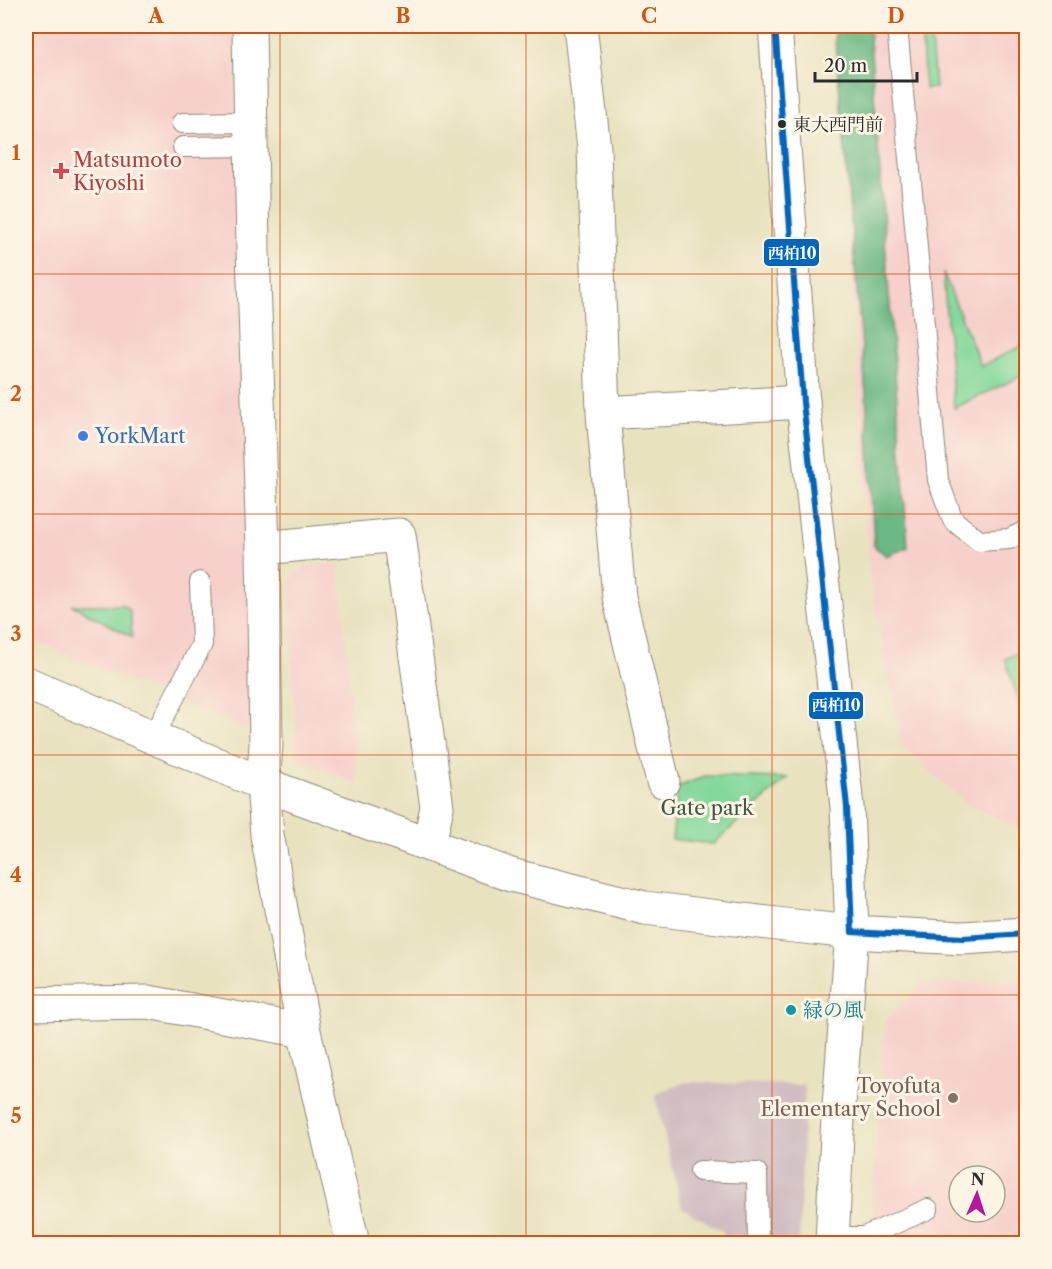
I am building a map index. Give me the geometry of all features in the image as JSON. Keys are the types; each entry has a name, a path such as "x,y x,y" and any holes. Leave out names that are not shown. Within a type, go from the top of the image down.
{"street":[{"path":"249,26 263,548 266,745 263,784 267,835 304,1031 353,1244"},
{"path":"580,26 594,148 603,413 619,597 663,781"},
{"path":"775,26 803,402 847,807 852,932 837,1134 832,1240"},
{"path":"603,413 803,402"},
{"path":"263,548 399,535 437,807 429,844"},
{"path":"26,683 263,784 511,875 645,908 852,932 963,938 1026,934"},
{"path":"26,1004 148,1002 304,1031"}],"lane":[{"path":"897,26 938,480 953,520 979,541 1009,539 1026,531"},
{"path":"182,123 251,134"},
{"path":"183,147 251,134"},
{"path":"154,736 202,644 200,582"},
{"path":"700,1171 757,1173 758,1244"},
{"path":"832,1240 864,1237 928,1209"}],"shaded area":[{"path":"26,26 234,26 254,728 245,728 26,638"},
{"path":"838,26 1026,26 1026,830 968,805 903,747 869,576"},
{"path":"339,564 357,784 297,759 289,581 305,566"},
{"name":"Toyofuta Elementary School","path":"1026,981 1026,1243 873,1244 874,1189 885,1020 923,984"},
{"path":"685,1082 805,1085 799,1243 725,1243 722,1231 682,1208 655,1095"}],"green space":[{"path":"834,26 869,26 908,547 887,556 874,546 866,394"},
{"path":"921,26 930,26 935,88 925,89"},
{"path":"943,272 981,366 1026,344 1026,374 954,408"},
{"path":"72,605 123,605 130,611 132,637"},
{"path":"1026,649 1026,722 1005,659"},
{"name":"Gate park","path":"705,776 788,778 713,844 672,839 678,787"}],"transit line":[{"name":"西柏10","path":"775,26 803,402 847,807 852,932"},
{"name":"西柏10","path":"852,932 963,938 1026,934"}],"place":[{"name":"東大西門前","path":"782,124"},
{"name":"Matsumoto Kiyoshi","path":"61,171"},
{"name":"YorkMart","path":"83,436"},
{"name":"緑の風","path":"791,1010"},
{"name":"Toyofuta Elementary School","path":"953,1098"}]}
